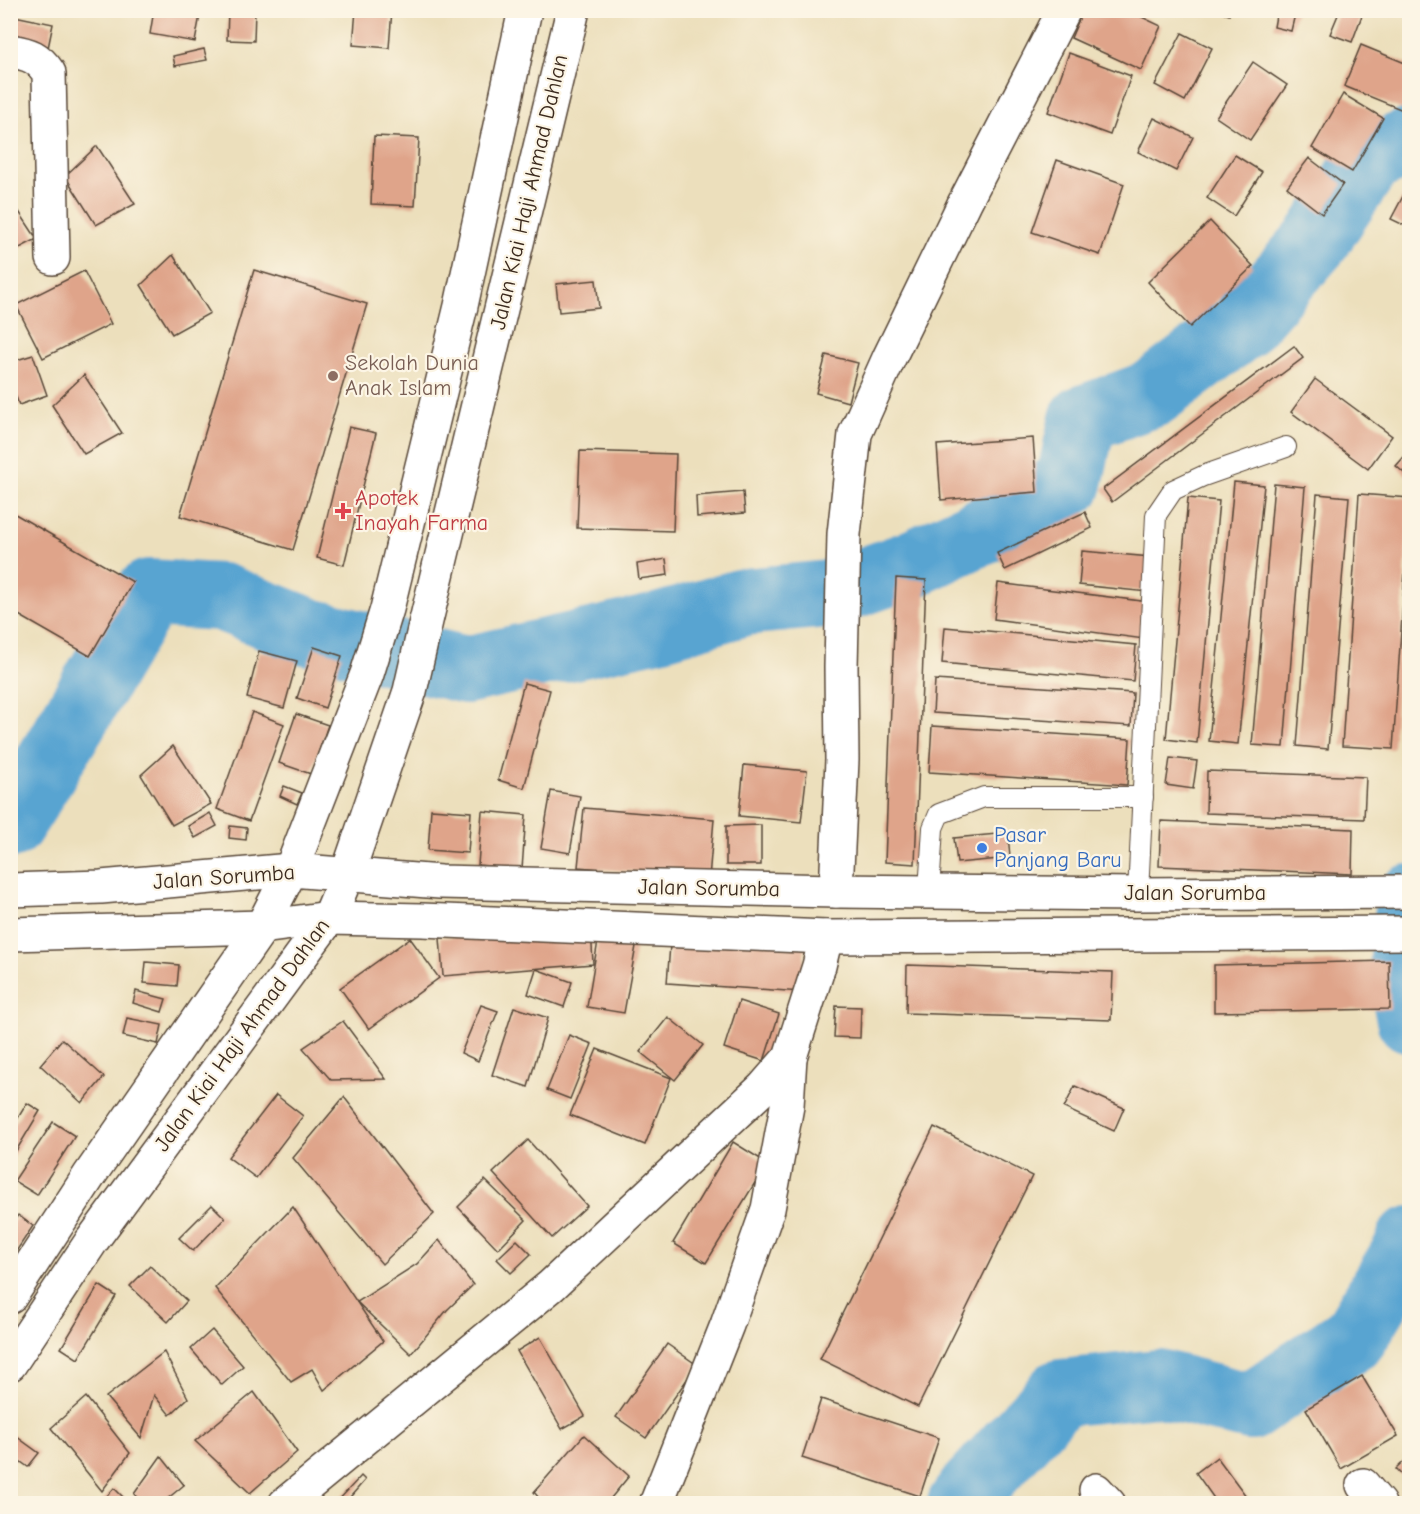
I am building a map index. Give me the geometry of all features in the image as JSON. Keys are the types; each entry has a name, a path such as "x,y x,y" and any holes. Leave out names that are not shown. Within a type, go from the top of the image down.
{"street":[{"name":"Jalan Kiai Haji Ahmad Dahlan","path":"10,1297 89,1176 262,927 291,870 367,674 387,609 461,306 525,10"},
{"name":"Jalan Kiai Haji Ahmad Dahlan","path":"10,1364 91,1242 329,918 347,875 410,691 573,10"},
{"path":"836,891 842,760 841,667 844,534 855,434 889,358 960,213 1064,10"},
{"path":"10,51 25,53 41,62 49,73 53,258"},
{"name":"Jalan Sorumba","path":"12,890 100,887 291,870 440,882 836,891 1138,894 1410,892"},
{"path":"1102,936 1103,893"},
{"path":"13,934 262,927 329,918 826,936 1410,933"},
{"path":"656,1503 727,1325 768,1209 787,1106 790,1056 819,966 826,936"},
{"path":"285,1503 550,1286 763,1088 790,1056"}],"lane":[{"path":"1138,894 1156,515 1173,490 1203,476 1286,447"},
{"path":"929,891 933,828 939,814 984,796 1143,797"}],"building":[{"path":"154,10 201,10 195,42 150,34"},
{"path":"228,10 255,10 254,41 227,40"},
{"path":"356,10 392,10 389,48 353,45"},
{"path":"1083,10 1127,10 1161,26 1141,70 1071,38"},
{"path":"1217,10 1231,10 1229,15"},
{"path":"1277,10 1296,10 1291,31 1274,27"},
{"path":"1340,10 1364,10 1352,42 1330,34"},
{"path":"10,15 53,24 48,48 10,40"},
{"path":"1182,33 1212,48 1185,101 1155,85"},
{"path":"1361,45 1410,65 1410,113 1344,86"},
{"path":"204,49 207,60 175,66 173,56"},
{"path":"1069,53 1131,76 1110,135 1048,112"},
{"path":"1253,62 1287,85 1250,140 1216,117"},
{"path":"1343,94 1383,118 1352,172 1312,148"},
{"path":"1154,118 1193,137 1176,171 1138,152"},
{"path":"374,136 419,138 415,206 371,204"},
{"path":"97,146 135,204 96,225 65,176"},
{"path":"1235,155 1262,172 1234,216 1207,198"},
{"path":"1309,158 1343,184 1322,214 1287,187"},
{"path":"1057,160 1124,184 1100,255 1032,232"},
{"path":"1410,183 1410,228 1391,219"},
{"path":"10,198 37,239 10,253"},
{"path":"1210,221 1253,266 1190,327 1148,282"},
{"path":"173,255 210,313 172,334 141,285"},
{"path":"254,270 367,304 293,550 180,516"},
{"path":"84,271 111,324 43,358 16,305"},
{"path":"596,280 599,308 559,312 556,284"},
{"path":"1294,346 1303,358 1112,502 1103,489"},
{"path":"33,355 47,395 19,405 10,380 10,362"},
{"path":"826,355 858,363 848,402 816,393"},
{"path":"84,375 122,433 84,454 52,405"},
{"path":"1315,379 1392,436 1368,469 1291,412"},
{"path":"349,427 376,433 344,565 317,558"},
{"path":"1033,438 1037,492 941,500 937,445"},
{"path":"1410,450 1410,478 1396,466"},
{"path":"580,451 676,454 673,531 577,528"},
{"path":"1234,482 1264,485 1238,744 1209,741"},
{"path":"1274,484 1305,487 1284,747 1252,745"},
{"path":"743,492 745,513 697,517 696,496"},
{"path":"1317,494 1349,497 1328,749 1297,746"},
{"path":"1359,494 1410,498 1393,749 1342,746"},
{"path":"1188,498 1219,501 1197,743 1166,739"},
{"path":"10,511 133,582 90,656 10,610"},
{"path":"1085,512 1092,528 1005,570 997,553"},
{"path":"1082,551 1151,557 1148,592 1079,585"},
{"path":"666,559 668,575 639,579 637,564"},
{"path":"896,578 926,580 915,864 885,862"},
{"path":"998,583 1149,602 1144,639 994,619"},
{"path":"945,627 1136,645 1133,681 942,663"},
{"path":"314,647 342,656 325,708 297,698"},
{"path":"259,651 297,661 284,708 247,698"},
{"path":"935,680 1133,693 1131,726 933,713"},
{"path":"524,683 550,690 524,788 498,780"},
{"path":"252,712 284,724 249,821 217,809"},
{"path":"296,714 328,725 311,774 279,763"},
{"path":"932,726 1130,739 1127,785 929,772"},
{"path":"173,746 211,804 172,825 141,775"},
{"path":"1170,758 1197,761 1193,789 1166,785"},
{"path":"744,765 807,771 801,822 739,816"},
{"path":"1207,771 1366,777 1364,819 1206,813"},
{"path":"284,786 302,793 297,804 280,796"},
{"path":"551,791 580,796 570,853 541,848"},
{"path":"584,808 714,819 709,878 578,867"},
{"path":"431,809 471,812 468,853 428,850"},
{"path":"482,811 526,815 522,869 478,865"},
{"path":"210,813 217,826 195,838 188,826"},
{"path":"1161,821 1353,829 1352,874 1159,866"},
{"path":"761,825 761,865 726,865 726,826"},
{"path":"230,826 247,828 246,840 229,838"},
{"name":"Pasar Panjang Baru","path":"1008,833 1010,858 957,863 954,838"},
{"path":"591,927 593,964 443,976 440,938"},
{"path":"600,929 638,935 624,1013 587,1007"},
{"path":"671,933 805,942 802,992 667,983"},
{"path":"410,938 439,978 369,1029 340,988"},
{"path":"1389,961 1390,1009 1214,1012 1214,965"},
{"path":"146,962 179,965 177,986 144,983"},
{"path":"907,965 1113,972 1111,1020 906,1013"},
{"path":"536,969 572,982 564,1007 528,994"},
{"path":"136,991 166,999 162,1012 133,1003"},
{"path":"739,1001 779,1014 764,1061 724,1048"},
{"path":"481,1005 498,1011 478,1061 461,1053"},
{"path":"836,1006 861,1007 860,1038 834,1037"},
{"path":"514,1007 548,1018 528,1087 492,1075"},
{"path":"668,1017 703,1045 675,1080 640,1052"},
{"path":"127,1018 162,1025 158,1044 123,1036"},
{"path":"343,1021 386,1079 331,1080 303,1048"},
{"path":"569,1035 592,1044 570,1099 547,1090"},
{"path":"62,1039 104,1077 82,1103 40,1065"},
{"path":"597,1049 671,1078 645,1145 570,1115"},
{"path":"1075,1086 1124,1108 1114,1131 1064,1108"},
{"path":"276,1095 303,1116 256,1178 228,1157"},
{"path":"344,1097 434,1214 382,1264 293,1158"},
{"path":"27,1103 40,1111 10,1161 10,1131"},
{"path":"53,1122 75,1136 37,1195 14,1181"},
{"path":"934,1127 1032,1176 918,1407 820,1359"},
{"path":"528,1140 587,1206 552,1238 493,1173"},
{"path":"733,1142 767,1163 706,1263 673,1243"},
{"path":"485,1180 526,1220 498,1249 458,1207"},
{"path":"212,1205 225,1218 193,1251 179,1238"},
{"path":"293,1207 383,1341 324,1390 312,1369 291,1382 215,1288"},
{"path":"18,1215 33,1226 13,1256 10,1254 10,1226"},
{"path":"439,1240 473,1285 447,1310 411,1354 357,1302 417,1264"},
{"path":"517,1240 531,1254 511,1273 497,1259"},
{"path":"150,1266 187,1301 168,1322 130,1286"},
{"path":"99,1285 116,1296 78,1359 61,1348"},
{"path":"212,1330 243,1366 222,1385 191,1349"},
{"path":"540,1337 585,1416 562,1429 517,1351"},
{"path":"667,1344 697,1365 646,1438 616,1417"},
{"path":"164,1352 188,1398 170,1415 154,1395 141,1438 106,1397"},
{"path":"1362,1376 1398,1436 1341,1469 1306,1409"},
{"path":"254,1392 297,1452 250,1493 195,1441"},
{"path":"86,1397 130,1453 102,1491 51,1428"},
{"path":"821,1399 939,1438 920,1496 802,1458"},
{"path":"13,1434 39,1453 28,1467 10,1454 10,1437"},
{"path":"584,1435 629,1476 606,1504 544,1504 534,1492"},
{"path":"161,1456 184,1485 161,1504 143,1504 134,1494"},
{"path":"1410,1456 1410,1484 1396,1469"},
{"path":"1217,1457 1249,1500 1245,1504 1218,1504 1196,1473"},
{"path":"361,1476 365,1480 344,1504 335,1504"},
{"path":"114,1488 130,1504 100,1504"}],"waterway":[{"path":"10,825 149,593 221,597 310,632 466,670 658,627 744,602 828,594 912,564 990,527 1069,483 1083,419 1152,394 1241,327 1316,241 1370,159 1410,142"},
{"path":"1410,898 1402,979 1410,1019"},
{"path":"961,1504 1060,1393 1158,1383 1250,1407 1354,1337 1409,1246 1410,1240"}],"place":[{"name":"Sekolah Dunia Anak Islam","path":"333,376"},
{"name":"Apotek Inayah Farma","path":"343,511"},
{"name":"Pasar Panjang Baru","path":"982,848"}]}
